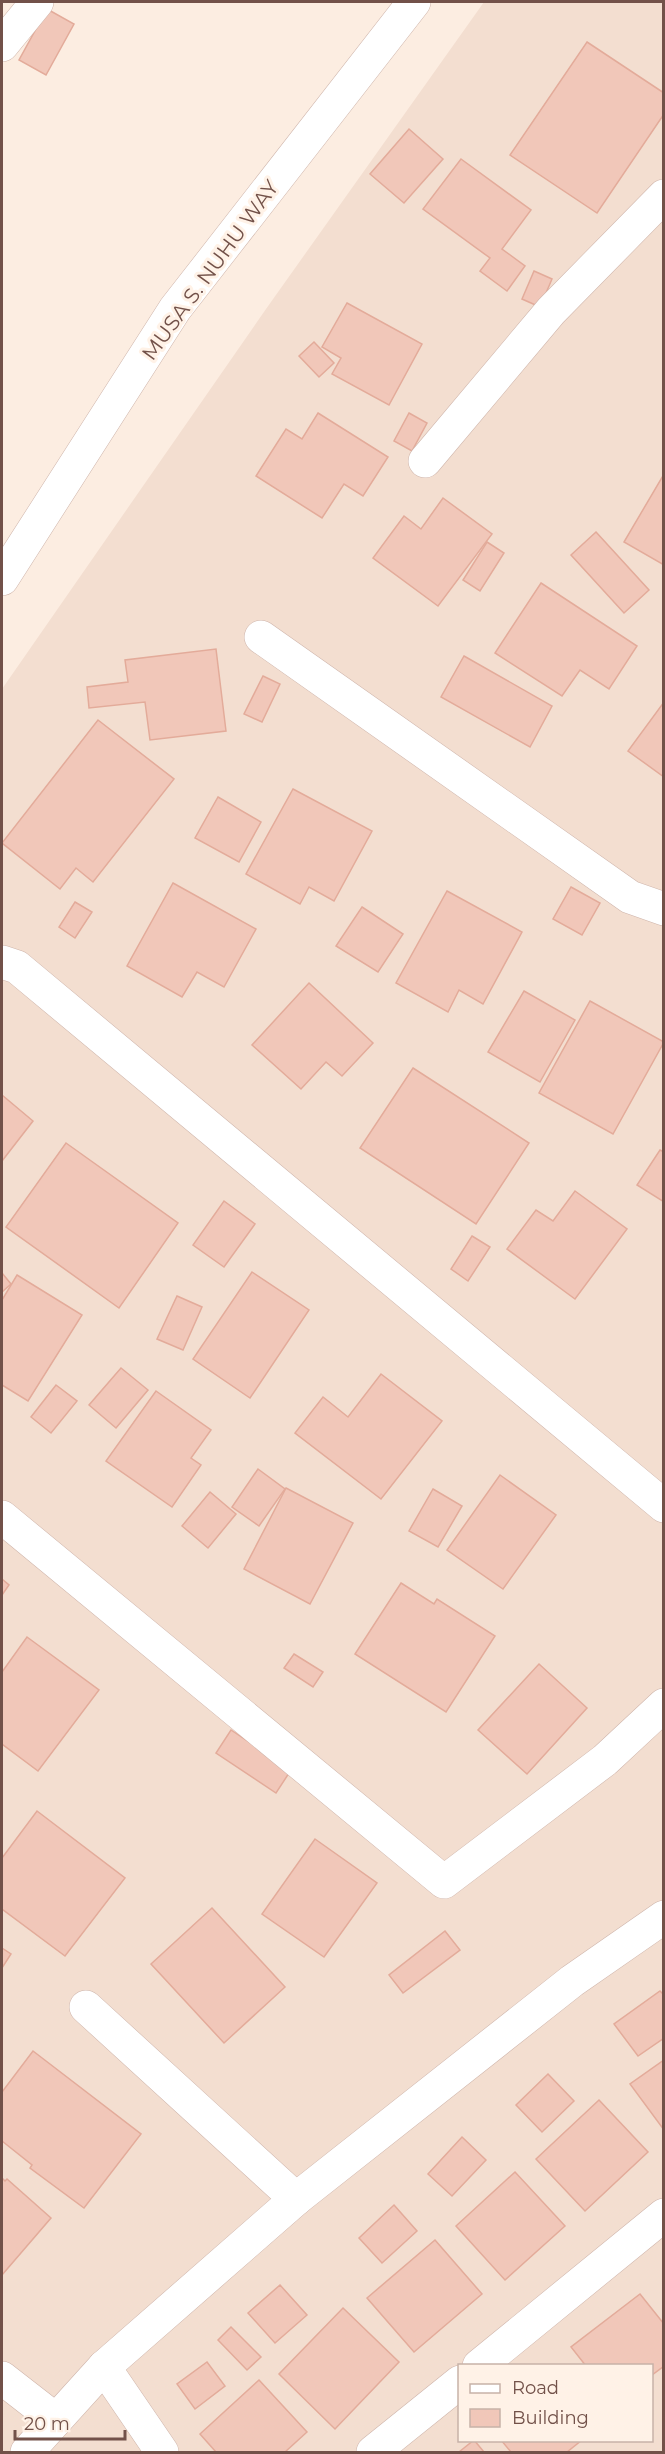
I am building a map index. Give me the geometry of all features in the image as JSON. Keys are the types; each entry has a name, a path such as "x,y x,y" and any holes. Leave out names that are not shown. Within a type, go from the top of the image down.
{"street":[{"path":"2,45 37,2"},
{"name":"MUSA S. NUHU WAY","path":"2,579 176,309 414,2"},
{"path":"425,461 551,311 663,196"},
{"path":"261,636 630,897 663,909"},
{"path":"2,962 17,967 26,974 663,1506"},
{"path":"2,1517 444,1882 605,1760 663,1705"},
{"path":"27,2452 104,2367 296,2199 572,1982 663,1917"},
{"path":"86,2007 296,2199"},
{"path":"481,2364 663,2215"},
{"path":"104,2367 162,2452"},
{"path":"2,2378 56,2420"},
{"path":"373,2452 458,2383"}],"shaded area":[{"path":"484,2 663,2 663,2452 2,2452 2,689 266,309"}],"building":[{"path":"47,9 74,24 46,75 19,60"},
{"path":"587,42 664,93 664,114 597,213 510,155"},
{"path":"409,129 443,159 404,203 370,174"},
{"path":"461,159 531,210 502,249 525,266 507,291 480,271 490,258 423,209"},
{"path":"534,271 552,279 540,307 522,299"},
{"path":"347,303 422,344 389,405 332,374 341,358 322,347"},
{"path":"314,342 334,363 319,377 299,356"},
{"path":"318,413 388,457 363,496 344,484 322,518 256,476 286,429 302,439"},
{"path":"409,413 427,423 412,451 394,441"},
{"path":"664,474 664,565 624,542"},
{"path":"443,498 492,534 438,606 373,558 404,516 421,529"},
{"path":"596,532 649,590 624,613 571,555"},
{"path":"487,542 504,553 480,591 463,580"},
{"path":"541,583 637,646 609,689 580,670 562,696 495,653"},
{"path":"216,649 226,731 150,740 145,702 89,708 87,687 128,682 125,660"},
{"path":"464,656 552,706 530,747 441,697"},
{"path":"263,676 280,684 262,722 244,714"},
{"path":"664,702 664,777 628,751"},
{"path":"98,720 174,779 93,882 76,868 60,889 2,843"},
{"path":"293,789 372,831 334,901 309,887 300,904 246,874"},
{"path":"218,797 261,822 239,862 195,838"},
{"path":"173,883 256,929 224,987 197,972 182,997 127,966"},
{"path":"571,887 600,903 582,935 553,919"},
{"path":"447,891 522,932 483,1004 459,990 448,1012 396,983"},
{"path":"75,902 92,912 75,938 59,927"},
{"path":"362,907 403,934 378,972 336,946"},
{"path":"309,983 373,1043 342,1076 326,1062 301,1089 252,1045"},
{"path":"524,991 575,1020 540,1082 488,1052"},
{"path":"590,1001 664,1042 613,1134 539,1093"},
{"path":"413,1068 529,1143 476,1224 360,1148"},
{"path":"2,1095 33,1121 2,1161"},
{"path":"66,1143 178,1223 119,1308 6,1227"},
{"path":"660,1150 664,1152 664,1202 637,1185"},
{"path":"575,1191 627,1229 575,1299 507,1249 536,1210 553,1221"},
{"path":"224,1201 255,1224 224,1267 193,1245"},
{"path":"472,1236 490,1247 468,1281 451,1269"},
{"path":"252,1272 309,1310 250,1398 193,1359"},
{"path":"2,1273 11,1284 2,1292"},
{"path":"17,1275 82,1315 28,1401 2,1385 2,1300"},
{"path":"177,1296 202,1307 183,1350 157,1339"},
{"path":"121,1368 148,1390 116,1428 89,1405"},
{"path":"381,1374 442,1421 381,1499 295,1433 323,1397 348,1417"},
{"path":"56,1385 77,1401 51,1433 31,1417"},
{"path":"156,1391 211,1430 191,1458 201,1465 172,1507 106,1461"},
{"path":"258,1469 285,1489 259,1526 232,1507"},
{"path":"500,1475 556,1515 503,1589 447,1550"},
{"path":"286,1488 353,1523 310,1604 244,1569"},
{"path":"433,1489 462,1506 438,1547 409,1531"},
{"path":"210,1492 236,1514 208,1548 182,1526"},
{"path":"2,1579 9,1585 2,1595"},
{"path":"401,1583 434,1604 437,1599 495,1636 446,1712 355,1654"},
{"path":"27,1637 99,1690 38,1771 2,1744 2,1672"},
{"path":"294,1654 323,1672 313,1687 284,1668"},
{"path":"539,1664 587,1708 527,1774 478,1730"},
{"path":"231,1730 291,1770 276,1793 216,1753"},
{"path":"37,1811 125,1878 65,1956 2,1909 2,1858"},
{"path":"315,1839 377,1883 324,1957 262,1914"},
{"path":"212,1908 285,1987 224,2043 151,1964"},
{"path":"445,1931 460,1950 403,1993 389,1975"},
{"path":"2,1948 11,1954 2,1968"},
{"path":"660,1991 664,1995 664,2038 638,2056 614,2024"},
{"path":"33,2051 141,2134 84,2208 30,2168 32,2165 2,2141 2,2092"},
{"path":"664,2060 664,2130 630,2084"},
{"path":"548,2074 574,2101 542,2132 516,2105"},
{"path":"599,2100 648,2152 585,2211 536,2159"},
{"path":"462,2137 486,2160 452,2196 428,2174"},
{"path":"515,2172 565,2226 505,2280 456,2226"},
{"path":"2,2178 5,2181 7,2179 51,2218 2,2275"},
{"path":"394,2205 417,2231 382,2263 359,2238"},
{"path":"435,2240 482,2294 414,2352 367,2298"},
{"path":"280,2285 307,2315 275,2343 248,2313"},
{"path":"640,2294 664,2324 664,2366 653,2374 653,2364 584,2364 571,2347"},
{"path":"343,2308 399,2362 335,2429 279,2374"},
{"path":"231,2327 261,2357 247,2370 218,2340"},
{"path":"207,2362 225,2386 195,2409 177,2384"},
{"path":"259,2380 307,2432 285,2452 216,2452 200,2434"},
{"path":"472,2442 476,2442 484,2452 459,2452"},
{"path":"503,2442 580,2442 567,2452 511,2452"}]}
